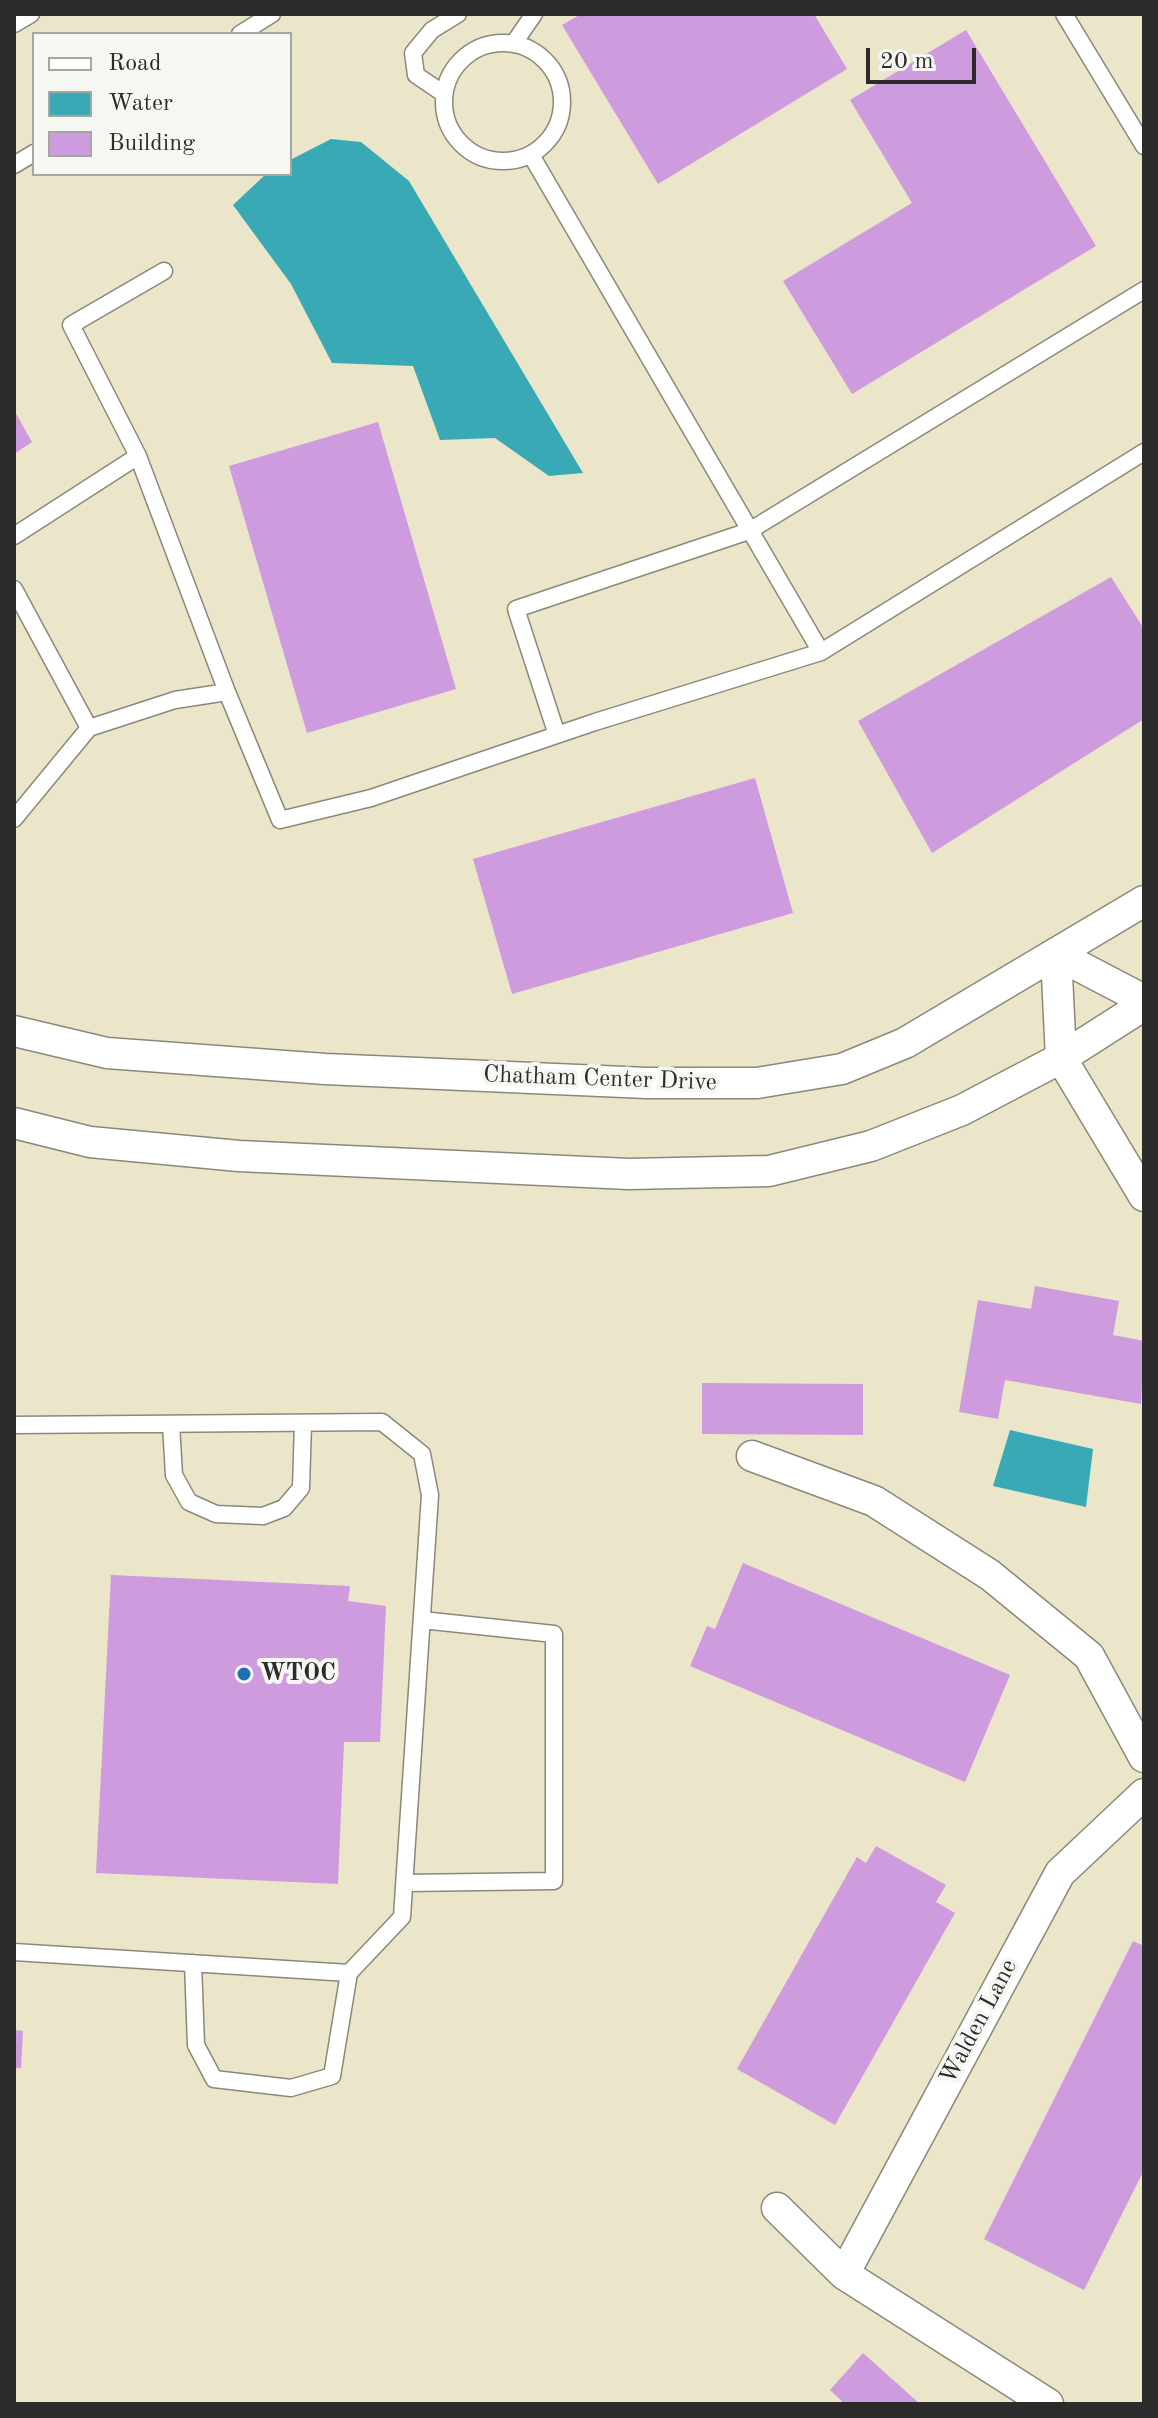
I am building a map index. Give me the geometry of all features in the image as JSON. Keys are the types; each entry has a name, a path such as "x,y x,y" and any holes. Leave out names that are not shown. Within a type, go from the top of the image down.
{"street":[{"name":"Chatham Center Drive","path":"14,1031 107,1053 325,1069 647,1083 757,1083 842,1069 905,1043 1144,901"},
{"path":"14,1123 90,1142 239,1156 629,1174 769,1171 871,1146 962,1110 1061,1058 1144,1002 1056,954"},
{"path":"1056,954 1061,1058 1144,1196"},
{"path":"752,1456 874,1501 990,1575 1089,1656 1144,1757"},
{"name":"Walden Lane","path":"844,2274 1060,1873 1144,1794"},
{"path":"777,2208 844,2274 1045,2403"}],"lane":[{"path":"14,24 31,14"},
{"path":"253,19 272,14"},
{"path":"444,94 416,75 413,53 432,30 458,14"},
{"path":"514,43 534,14"},
{"path":"1064,14 1144,146"},
{"path":"495,43 514,43 532,50 547,62 558,78 562,97 561,117 554,135 540,150 522,160 502,163 482,159 465,148 452,133 444,115 444,94 450,75 469,54 495,43"},
{"path":"14,165 32,154"},
{"path":"531,155 821,652"},
{"path":"164,271 71,325 138,456 227,692 280,820 371,798 557,735 821,652 1144,452"},
{"path":"557,735 516,609 749,531 1144,290"},
{"path":"14,536 138,456"},
{"path":"14,589 89,728"},
{"path":"14,819 89,728 175,700 227,692"},
{"path":"14,1425 382,1422 422,1454 430,1495 402,1917 349,1973 332,2076 291,2088 214,2079 196,2045 193,1963"},
{"path":"171,1424 174,1475 189,1502 216,1514 263,1516 284,1508 301,1488 303,1423"},
{"path":"405,1883 554,1881 554,1634 422,1620"},
{"path":"14,1952 349,1973"}],"water":[{"path":"331,139 361,142 409,181 583,473 549,476 495,438 440,440 413,366 332,363 291,284 233,205 264,176 292,176 292,159"},
{"path":"1010,1430 1093,1449 1086,1507 993,1486"}],"building":[{"path":"581,14 814,14 847,69 658,184 562,25"},
{"path":"966,30 1096,246 852,394 783,281 912,203 850,100"},
{"path":"14,410 32,442 14,454"},
{"path":"378,422 456,689 307,733 229,466"},
{"path":"1111,577 1144,629 1144,719 932,853 858,721"},
{"path":"755,778 793,913 512,994 473,859"},
{"path":"1035,1286 1119,1301 1113,1335 1144,1341 1141,1404 1005,1380 998,1419 959,1412 978,1300 1031,1309"},
{"path":"702,1383 863,1384 863,1435 702,1434"},
{"path":"743,1563 1010,1675 965,1782 690,1666 707,1626 715,1629"},
{"name":"WTOC","path":"111,1575 350,1586 348,1601 386,1606 380,1742 344,1742 338,1884 96,1873"},
{"path":"876,1846 946,1885 936,1902 955,1913 835,2125 737,2069 857,1857 866,1863"},
{"path":"1133,1941 1144,1946 1144,2170 1084,2290 984,2239"},
{"path":"14,2030 23,2031 21,2068 14,2068"},
{"path":"863,2353 920,2404 845,2404 830,2390"}],"place":[{"name":"WTOC","path":"244,1674"}]}
